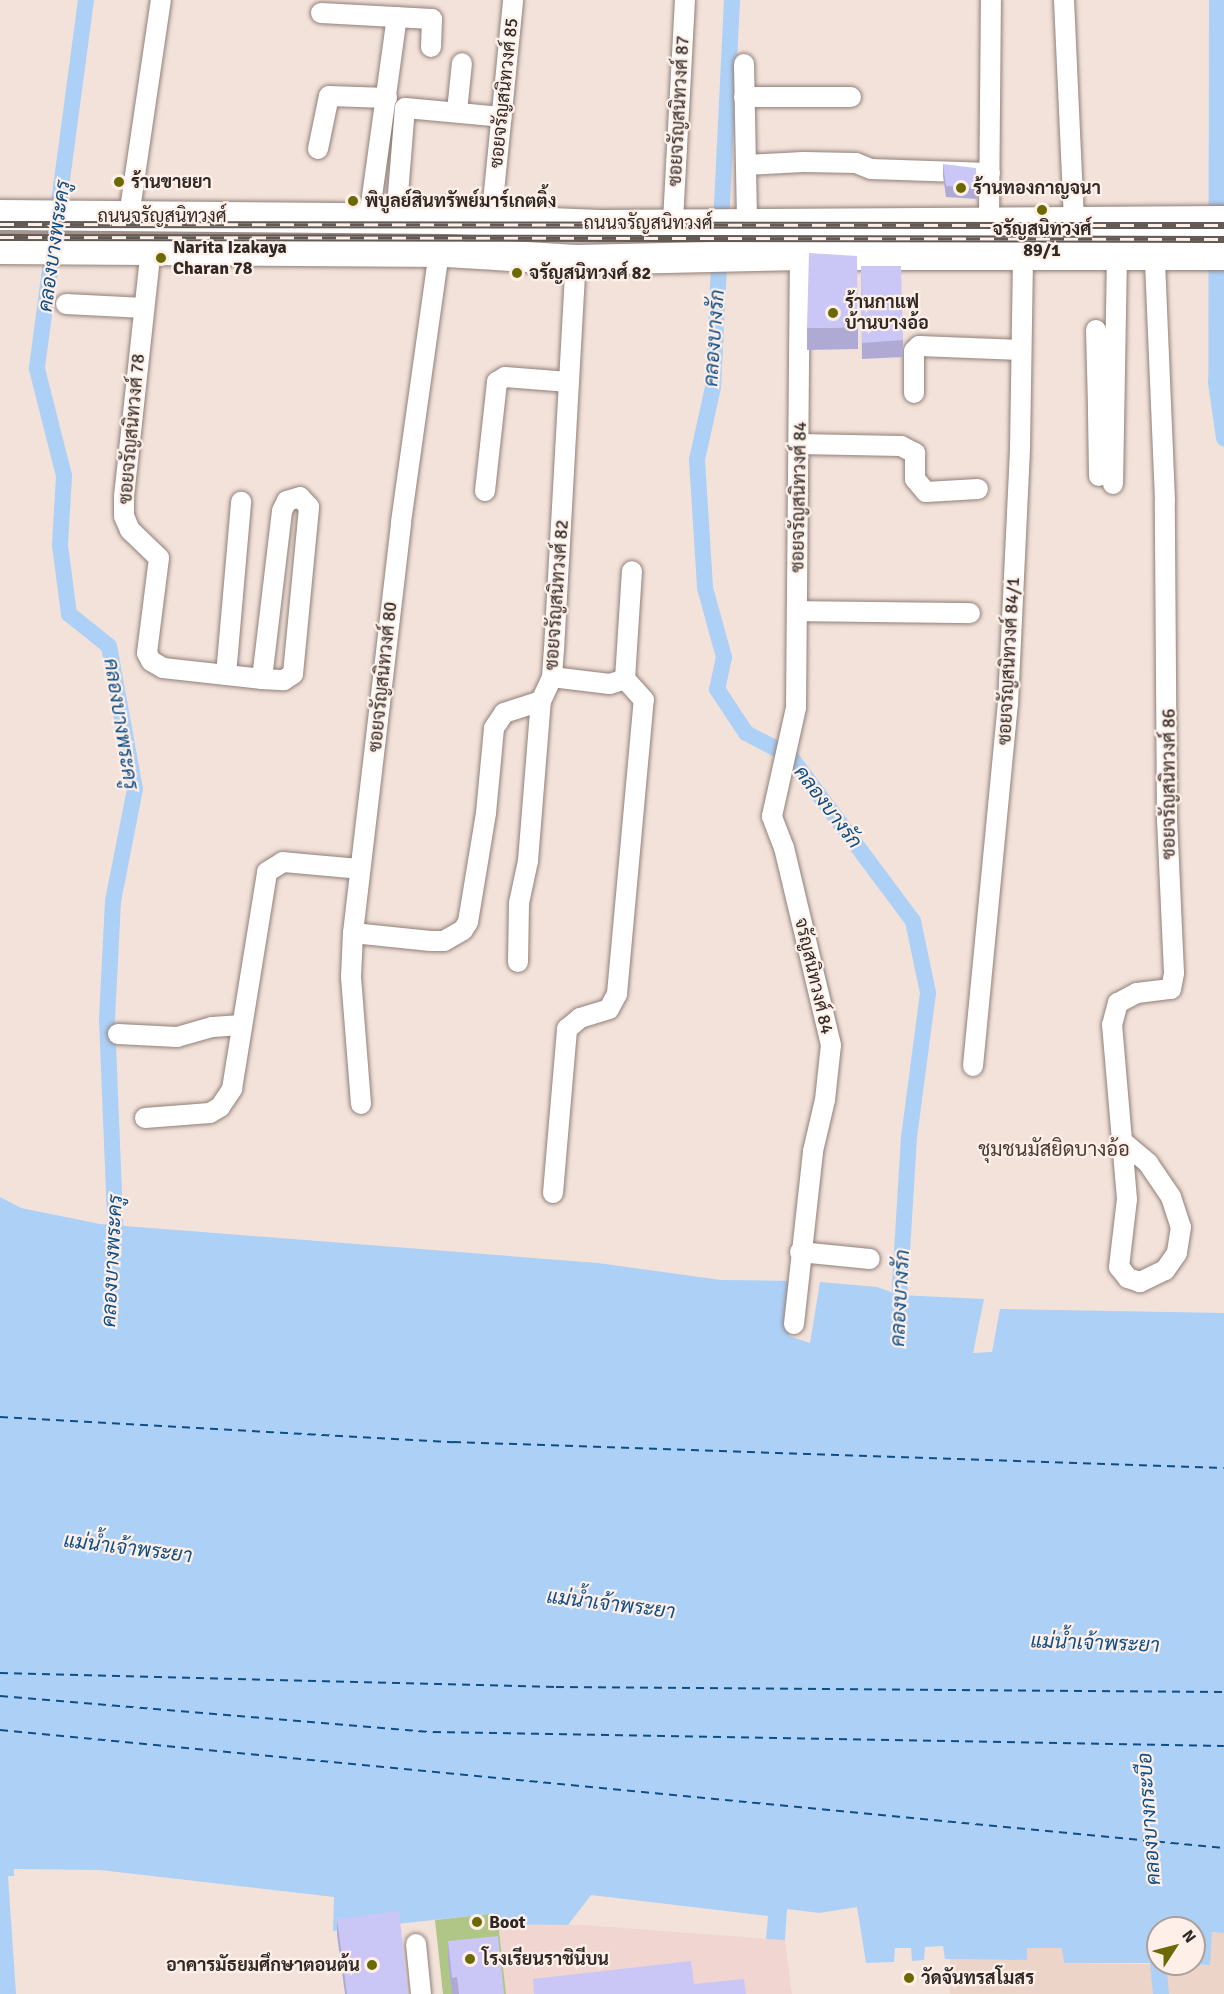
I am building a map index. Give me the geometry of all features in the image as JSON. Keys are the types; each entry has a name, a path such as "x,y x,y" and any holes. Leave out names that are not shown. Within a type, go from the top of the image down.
{"main road":[{"name":"ถนนจรัญสนิทวงศ์","path":"0,215 491,222 673,221 747,224 989,220 1211,221"},
{"name":"ถนนจรัญสนิทวงศ์","path":"0,249 55,247 439,252 576,260 800,255 1155,257 1211,255"}],"street":[{"path":"129,216 161,0"},
{"name":"ซอยจรัญสนิทวงศ์ 85","path":"491,222 513,0"},
{"name":"ซอยจรัญสนิทวงศ์ 87","path":"673,221 685,0"},
{"path":"989,220 991,0"},
{"path":"1064,0 1074,220"},
{"path":"321,13 432,20 431,47"},
{"path":"383,219 387,98 397,17"},
{"path":"457,111 462,63"},
{"path":"744,64 747,224"},
{"path":"318,149 329,96 387,98"},
{"path":"744,97 851,97"},
{"path":"383,219 405,108 457,111 502,117"},
{"path":"746,165 856,163 871,169 990,173"},
{"name":"ซอยจรัญสนิทวงศ์ 78","path":"151,248 124,516 138,540 159,558 147,653 151,661 163,668 262,679 284,680 294,670 309,507 300,497 294,496 282,511 262,679"},
{"name":"ซอยจรัญสนิทวงศ์ 80","path":"361,1104 351,977 353,933 400,522 439,252"},
{"name":"ซอยจรัญสนิทวงศ์ 84","path":"789,739 796,708 800,255"},
{"name":"ซอยจรัญสนิทวงศ์ 84/1","path":"973,1066 1008,704 1023,255"},
{"path":"1106,480 1106,409 1117,256"},
{"name":"ซอยจรัญสนิทวงศ์ 86","path":"1123,1142 1148,1163 1165,1188 1181,1227 1177,1253 1165,1270 1140,1282 1128,1278 1119,1268 1127,1199 1112,1025 1118,1003 1137,993 1171,989 1174,973 1167,820 1165,500 1155,257"},
{"name":"ซอยจรัญสนิทวงศ์ 82","path":"518,962 519,903 528,861 541,701 552,677 576,260"},
{"path":"66,304 144,308"},
{"path":"1096,330 1106,409"},
{"path":"914,393 914,351 919,346 1021,350"},
{"path":"484,491 497,382 505,377 570,381"},
{"path":"799,444 901,446 915,453 915,479 926,492 978,489"},
{"path":"226,675 241,502"},
{"path":"553,1193 567,1029 580,1018 609,1009 617,994 644,700 625,679 632,571"},
{"path":"797,611 970,613"},
{"path":"552,677 610,684 625,679"},
{"path":"353,933 431,941 444,940 463,930 468,922 486,813 494,728 504,713 541,701"},
{"name":"จรัญสนิทวงศ์ 84","path":"789,739 772,816 784,848 831,1045 800,1252 794,1324"},
{"path":"145,1118 202,1115 220,1107 232,1089 267,873 283,862 360,869"},
{"path":"118,1034 177,1038 212,1027 242,1026"},
{"path":"800,1252 870,1259"},
{"path":"416,1944 421,1994"}],"shaded area":[{"path":"498,1924 584,1925 785,1940 792,1994 506,1994"},
{"path":"1212,1932 1224,1933 1224,1994 950,1994 950,1959 1026,1960 1027,1948 1063,1948 1065,1963 1146,1964 1146,1976 1206,1976 1206,1965 1209,1965"}],"green space":[{"name":"โรงเรียนราชินีบน","path":"497,1913 506,1994 443,1994 435,1920"}],"water":[{"name":"แม่น้ำเจ้าพระยา","path":"0,1197 21,1208 100,1224 598,1263 721,1280 794,1281 789,1336 810,1343 820,1282 877,1287 899,1295 984,1299 973,1353 992,1352 1000,1309 1224,1313 1224,1933 1212,1932 1210,1965 1206,1965 1206,1916 1146,1916 1146,1963 1064,1963 1062,1948 1027,1948 1027,1960 945,1959 943,1946 925,1947 924,1960 912,1961 911,1948 895,1948 894,1962 866,1963 857,1907 819,1913 787,1909 785,1940 766,1939 768,1916 591,1895 568,1925 498,1924 497,1913 333,1931 334,1897 100,1870 14,1869 14,1876 8,1876 16,1994 0,1994"}],"building":[{"path":"943,164 976,168 977,188 946,186"},
{"name":"ร้านกาแฟ บ้านบางอ้อ","path":"809,253 857,256 858,327 807,328"},
{"path":"861,266 901,266 903,340 862,343"},
{"name":"อาคารมัธยมศึกษาตอนต้น","path":"399,1911 408,1994 347,1994 337,1919"},
{"path":"498,1936 504,1994 459,1994 457,1977 452,1978 448,1941"},
{"path":"691,1961 694,1984 744,1979 746,1994 534,1994 533,1979"}],"waterway":[{"name":"คลองบางพระครู","path":"86,0 37,369 64,476 60,545 69,614 109,646 135,789 113,901 107,1019 116,1246"},
{"name":"คลองบางรัก","path":"732,0 713,387 697,460 705,588 724,657 717,689 746,733 790,756 913,921 928,993 909,1137 898,1318"},
{"path":"1217,0 1216,382 1224,438"},
{"name":"คลองบางกระบือ","path":"1159,1976 1161,1994"}],"ferry route":[{"path":"0,1417 453,1442 1224,1468"},
{"path":"0,1673 556,1687 1224,1692"},
{"path":"0,1696 433,1732 1224,1746"},
{"path":"0,1730 1224,1848"}],"railway":[{"path":"0,224 1224,225"},
{"path":"0,237 1224,239"}],"place":[{"name":"ร้านขายยา","path":"119,182"},
{"name":"ร้านทองกาญจนา","path":"961,188"},
{"name":"พิบูลย์สินทรัพย์มาร์เกตติ้ง","path":"353,201"},
{"name":"จรัญสนิทวงศ์ 89/1","path":"1042,210"},
{"name":"Narita Izakaya Charan 78","path":"161,258"},
{"name":"จรัญสนิทวงศ์ 82","path":"517,273"},
{"name":"ร้านกาแฟ บ้านบางอ้อ","path":"833,313"},
{"name":"Boot","path":"477,1922"},
{"name":"โรงเรียนราชินีบน","path":"470,1959"},
{"name":"อาคารมัธยมศึกษาตอนต้น","path":"372,1965"},
{"name":"วัดจันทรสโมสร","path":"909,1978"}],"district":[{"name":"ชุมชนมัสยิดบางอ้อ","path":"1054,1149"}]}
